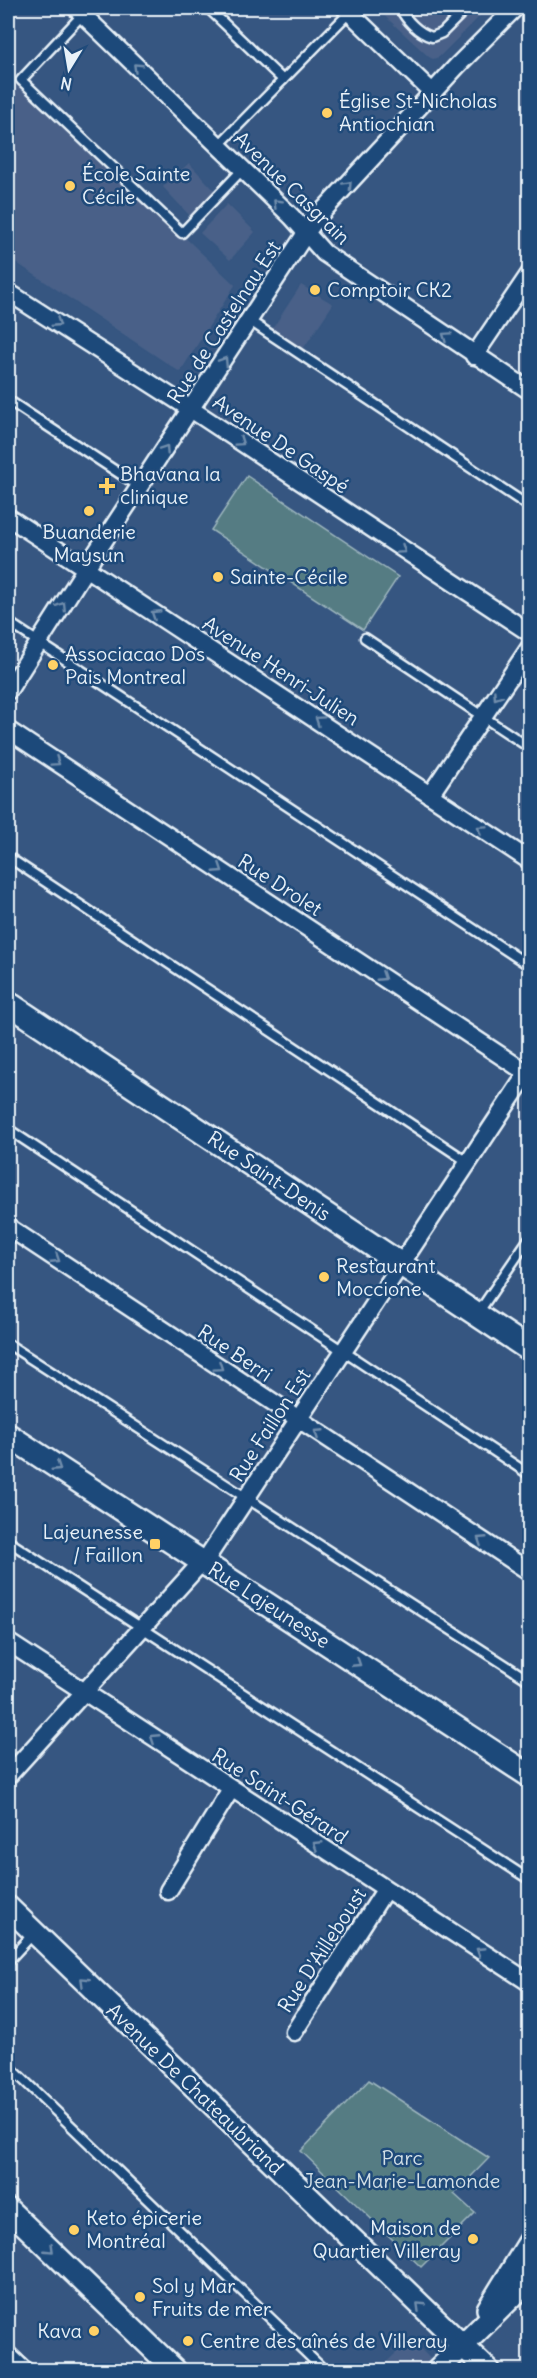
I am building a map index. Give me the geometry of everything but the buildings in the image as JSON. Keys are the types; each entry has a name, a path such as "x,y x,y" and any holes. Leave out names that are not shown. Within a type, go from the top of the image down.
{"main road":[{"name":"Rue Saint-Denis","path":"8,1003 530,1350"},
{"name":"Rue Lajeunesse","path":"8,1435 530,1776"}],"street":[{"name":"Rue de Castelnau Est","path":"8,691 306,233 321,213 515,8"},
{"path":"347,10 433,93"},
{"name":"Avenue Casgrain","path":"79,11 243,169 324,253 530,392"},
{"path":"474,356 530,273"},
{"name":"Avenue De Gaspé","path":"8,292 530,633"},
{"name":"Avenue Henri-Julien","path":"8,517 530,861"},
{"path":"430,795 530,647"},
{"name":"Rue Drolet","path":"8,730 529,1073"},
{"name":"Rue Faillon Est","path":"8,1776 203,1562 529,1073"},
{"name":"Rue Berri","path":"8,1227 530,1572"},
{"name":"Rue Saint-Gérard","path":"8,1642 530,1983"},
{"path":"168,1891 231,1789"},
{"name":"Rue D'Ailleboust","path":"294,2032 385,1890"},
{"name":"Avenue De Chateaubriand","path":"8,1907 488,2370"},
{"path":"8,2209 175,2370"},
{"path":"462,2347 479,2324 530,2241"},
{"path":"438,2370 530,2279"},
{"path":"8,2355 24,2370"}],"lane":[{"path":"208,8 283,80"},
{"path":"400,8 410,21 432,37 442,33 467,8"},
{"path":"218,146 347,10"},
{"path":"79,11 21,80 71,129 182,233 243,169"},
{"path":"250,321 530,507"},
{"path":"8,400 140,487"},
{"path":"8,622 530,966"},
{"path":"364,638 530,748"},
{"path":"8,857 468,1162"},
{"path":"8,1129 530,1475"},
{"path":"477,1315 530,1237"},
{"path":"8,1344 530,1681"},
{"path":"8,1541 530,1880"},
{"path":"8,1961 34,1933"},
{"path":"8,2065 324,2370"}],"shaded area":[{"path":"376,8 488,8 439,57 433,59"},
{"name":"École Sainte Cécile","path":"8,69 235,285 180,372 8,257"},
{"path":"189,163 215,191 191,217 163,187"},
{"path":"227,204 255,232 230,260 200,233"},
{"path":"301,285 333,304 303,349 271,331"},
{"path":"411,2339 441,2370 378,2370"}],"green space":[{"path":"247,476 398,577 363,630 211,530"},
{"name":"Parc Jean-Marie-Lamonde","path":"369,2080 489,2158 454,2194 475,2213 421,2267 301,2151"}],"place":[{"name":"Église St-Nicholas Antiochian","path":"327,113"},
{"name":"École Sainte Cécile","path":"70,186"},
{"name":"Comptoir CK2","path":"315,290"},
{"name":"Bhavana la clinique","path":"107,486"},
{"name":"Buanderie Maysun","path":"89,511"},
{"name":"Sainte-Cécile","path":"218,577"},
{"name":"Associacao Dos Pais Montreal","path":"53,665"},
{"name":"Restaurant Moccione","path":"324,1277"},
{"name":"Lajeunesse / Faillon","path":"155,1544"},
{"name":"Keto épicerie Montréal","path":"74,2230"},
{"name":"Maison de Quartier Villeray","path":"473,2239"},
{"name":"Sol y Mar Fruits de mer","path":"140,2297"},
{"name":"Kava","path":"94,2331"},
{"name":"Centre des aînés de Villeray","path":"188,2341"}]}
